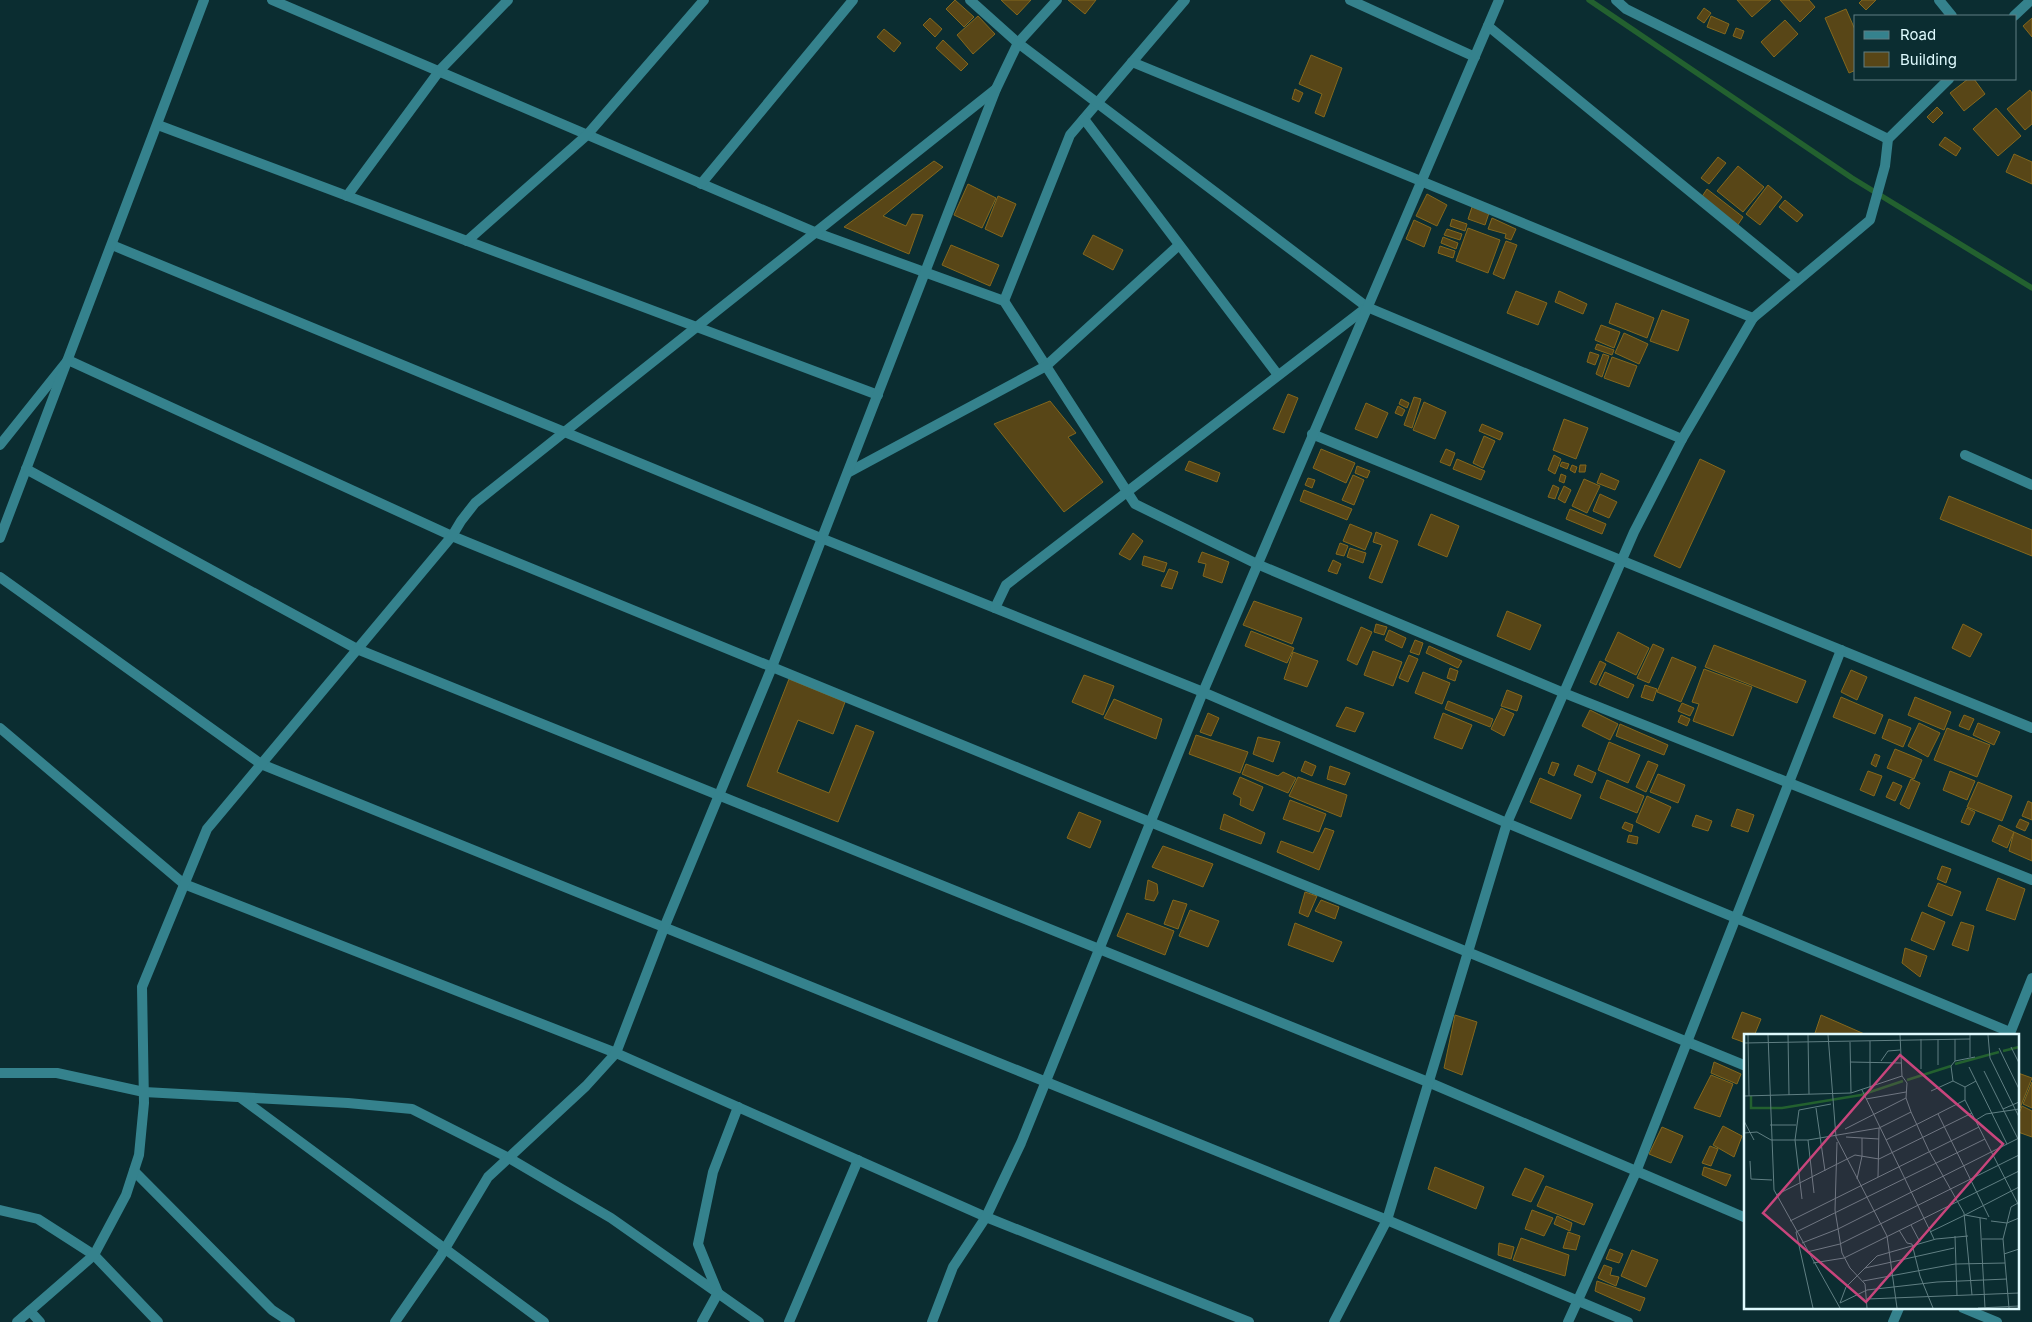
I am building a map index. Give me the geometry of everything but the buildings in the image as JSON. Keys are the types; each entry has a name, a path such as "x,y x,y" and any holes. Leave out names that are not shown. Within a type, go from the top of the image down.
{"street":[{"path":"0,538 204,0"},
{"path":"272,0 440,70 817,233 1004,301 1135,504 1257,564 1564,693 2032,880"},
{"path":"347,196 440,70 507,0"},
{"path":"467,241 587,135 704,0"},
{"path":"701,184 853,0"},
{"path":"970,0 1018,43 1367,307 1682,439"},
{"path":"395,1322 445,1248 488,1177 586,1086 616,1054 664,928 772,667 821,538 849,472 923,272 996,89 1018,43 1057,0"},
{"path":"1004,301 1070,135 1185,0"},
{"path":"1350,0 1475,57"},
{"path":"932,1322 953,1267 986,1216 1021,1143 1203,692 1499,0"},
{"path":"1616,0 1626,8 1888,140"},
{"path":"1939,0 1951,15"},
{"path":"2015,15 2031,0"},
{"path":"1488,26 1797,279"},
{"path":"1132,62 1753,318"},
{"path":"1334,1322 1387,1220 1466,952 1507,823 1634,532 1682,439 1753,318 1797,279 1870,220 1885,166 1888,140 1948,80"},
{"path":"17,1322 94,1255 126,1195 139,1155 144,1092 142,987 207,828 452,536 475,503 996,89"},
{"path":"1084,119 1278,375"},
{"path":"158,125 695,328 878,395"},
{"path":"112,244 821,538 1203,692 1507,823 2010,1034 2032,978"},
{"path":"849,472 1046,366 1179,245"},
{"path":"995,608 1006,585 1367,307"},
{"path":"0,445 68,360"},
{"path":"68,360 452,536 1744,1065"},
{"path":"1312,434 2032,728"},
{"path":"1965,456 2032,485"},
{"path":"26,469 357,650 1428,1082 1744,1217"},
{"path":"0,577 261,764 1387,1220 1628,1322"},
{"path":"1568,1322 1636,1172 1841,650"},
{"path":"0,728 184,884 616,1054 986,1216 1249,1322"},
{"path":"0,1073 57,1073 144,1092 348,1102 412,1109 509,1158 611,1218 759,1322"},
{"path":"240,1098 544,1322"},
{"path":"718,1293 698,1244 713,1172 738,1107"},
{"path":"789,1322 858,1160"},
{"path":"134,1171 272,1310 290,1322"},
{"path":"0,1210 38,1219 94,1255 158,1322"},
{"path":"702,1322 718,1293"},
{"path":"1893,1322 1897,1310"},
{"path":"1968,1310 1997,1322"},
{"path":"30,1311 40,1322"}],"waterway":[{"path":"1589,0 1852,178 2032,288"}]}
